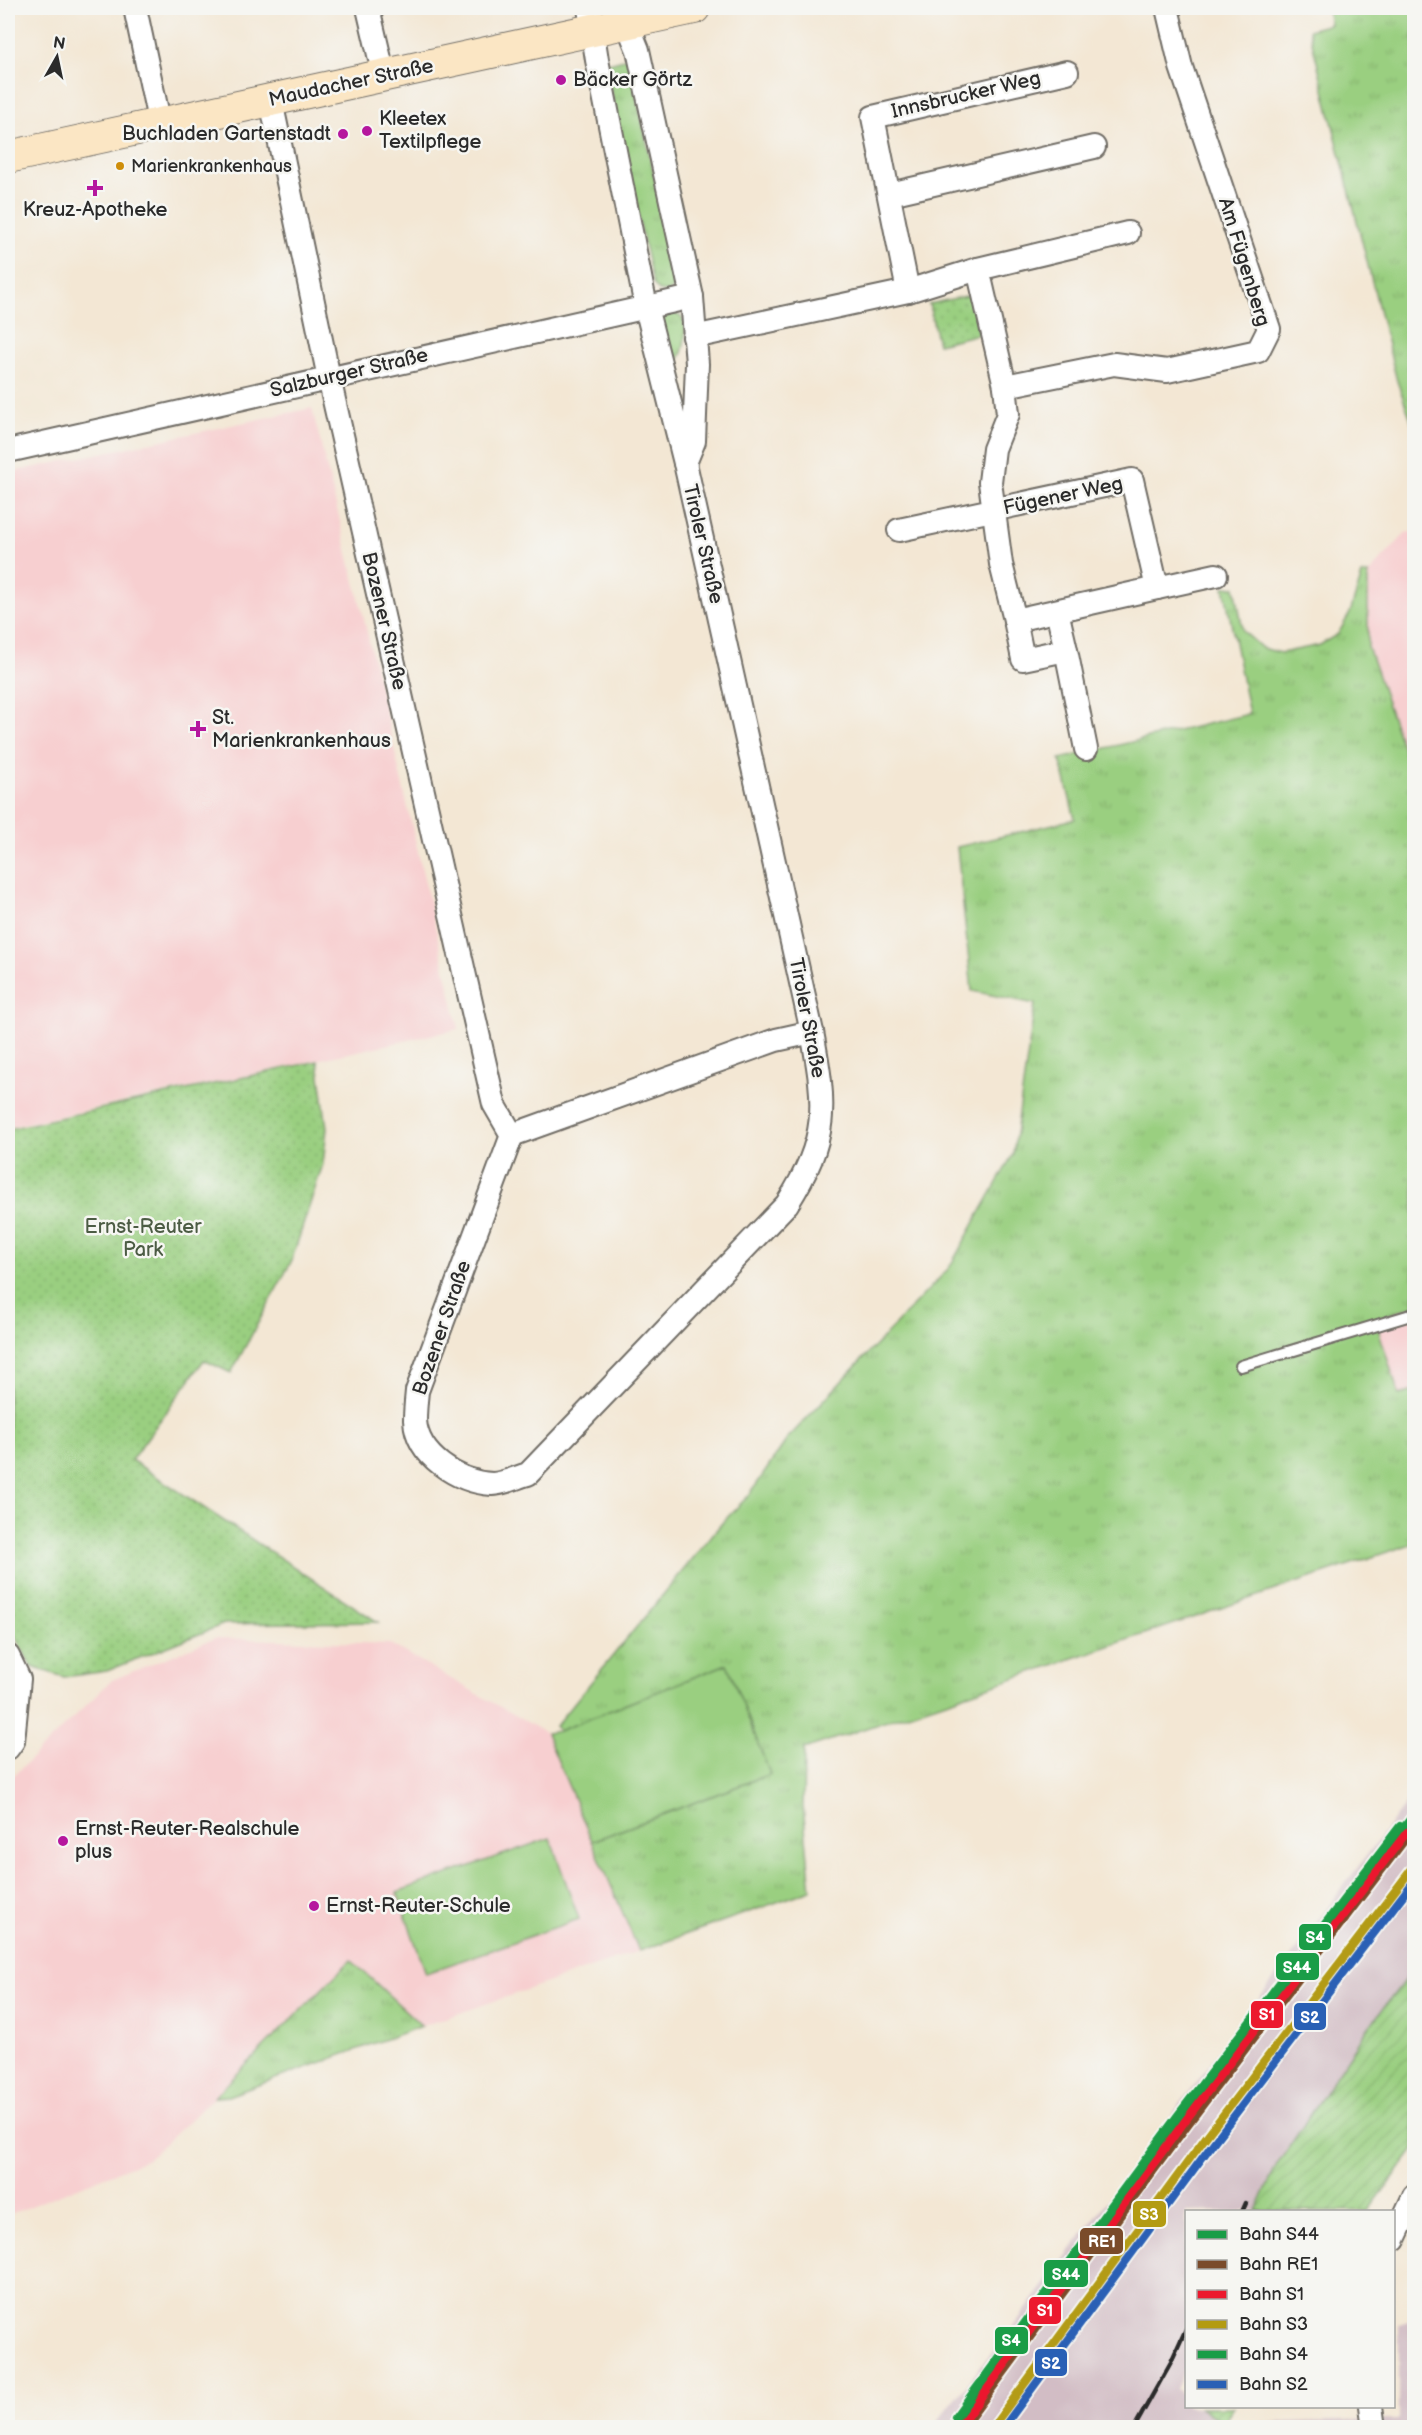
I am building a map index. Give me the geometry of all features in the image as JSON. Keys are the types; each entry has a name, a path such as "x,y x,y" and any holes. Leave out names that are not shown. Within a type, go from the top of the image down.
{"main road":[{"name":"Maudacher Straße","path":"8,157 384,76 591,19 694,8"}],"street":[{"path":"135,8 160,124"},
{"path":"368,8 384,76"},
{"name":"Am Fügenberg","path":"1005,386 1114,364 1167,371 1258,351 1269,329 1180,67 1167,8"},
{"name":"Tiroler Straße","path":"624,15 638,50 692,297 697,364 694,441 685,463"},
{"name":"Tiroler Straße","path":"528,1474 787,1204 810,1164 821,1120 821,1080 812,1032 685,463 646,307 591,19"},
{"name":"Innsbrucker Weg","path":"909,291 873,117 1067,72"},
{"name":"Bozener Straße","path":"271,101 329,378 491,1094 494,1104 512,1135 417,1391 415,1422 426,1450 444,1467 464,1479 493,1484 528,1474"},
{"path":"890,194 1094,147"},
{"path":"694,337 909,291 978,269 1128,233"},
{"name":"Fügener Weg","path":"978,269 1005,386 1008,414 994,448 990,482 1001,564 1023,659 1066,650"},
{"name":"Salzburger Straße","path":"8,451 692,297"},
{"path":"662,371 697,364"},
{"name":"Fügener Weg","path":"899,530 1132,480 1157,588"},
{"path":"1015,620 1216,575"},
{"path":"1057,611 1086,749"},
{"path":"512,1135 776,1040 812,1032"},
{"path":"8,1656 19,1679 14,1741 8,1748"},
{"path":"1395,2237 1414,2196"},
{"path":"1371,2408 1374,2427"}],"lane":[{"path":"1241,1366 1414,1314"}],"shaded area":[{"name":"St. Marienkrankenhaus","path":"312,408 361,606 459,1029 8,1127 8,473"},
{"path":"1414,531 1414,781 1368,647 1368,574 1406,533"},
{"path":"1414,1306 1414,1391 1399,1396 1374,1318"},
{"name":"Ernst-Reuter-Schule","path":"215,1638 390,1644 546,1733 639,1951 422,2026 351,1961 148,2159 8,2215 8,1781 112,1680"},
{"path":"1414,1792 1414,1970 1277,2165 1256,2210 1185,2210 1185,2368 1176,2389 1185,2396 1185,2408 1201,2408 1223,2423 1399,2420 1399,2324 1414,2319 1414,2427 932,2428 1018,2320"}],"green space":[{"path":"1327,8 1414,8 1414,428 1397,381 1309,30 1330,24"},
{"path":"628,58 677,279 676,286 668,292 659,291 653,284 605,64"},
{"path":"970,295 979,334 938,344 929,304"},
{"path":"671,313 681,317 684,324 684,346 678,359 669,353 664,342 662,328 664,316"},
{"path":"1368,574 1368,647 1414,781 1414,1306 1375,1319 1399,1395 1414,1391 1414,1543 804,1749 803,1806 811,1890 639,1951 592,1841 770,1774 727,1664 559,1731 555,1726 722,1523 750,1494 788,1438 949,1268 1013,1154 1035,1004 972,991 957,847 1075,819 1060,759 1249,714 1224,587 1235,587 1243,631 1262,648 1281,653 1320,645 1338,634 1350,613 1362,575"},
{"name":"Ernst-Reuter Park","path":"318,1061 327,1128 323,1164 291,1262 231,1373 204,1360 131,1460 378,1622 224,1624 107,1671 64,1677 32,1667 8,1624 8,1129"},
{"path":"727,1664 770,1774 592,1841 546,1733 559,1731"},
{"path":"550,1838 579,1919 426,1973 397,1892"},
{"path":"351,1960 422,2026 228,2096 214,2097"},
{"path":"1414,1968 1414,2150 1369,2210 1256,2210 1277,2165 1366,2031"},
{"path":"1201,2408 1233,2408 1223,2423"}],"railway":[{"path":"1243,2210 1246,2203"},
{"path":"1134,2428 1171,2362 1185,2331"}],"rail line":[{"name":"S44","path":"951,2428 1182,2118 1414,1814"},
{"name":"S4","path":"955,2417 1178,2115 1400,1826"},
{"name":"RE1","path":"963,2428 1189,2123 1414,1828"},
{"name":"S1","path":"962,2423 1185,2121 1407,1832"},
{"name":"S3","path":"992,2428 1206,2137 1414,1866"},
{"name":"S2","path":"1003,2428 1214,2142 1414,1881"}],"place":[{"name":"Bäcker Görtz","path":"561,80"},
{"name":"Kleetex Textilpflege","path":"367,131"},
{"name":"Buchladen Gartenstadt","path":"343,134"},
{"name":"Marienkrankenhaus","path":"120,166"},
{"name":"Kreuz-Apotheke","path":"95,188"},
{"name":"St. Marienkrankenhaus","path":"198,729"},
{"name":"Ernst-Reuter-Realschule plus","path":"63,1841"},
{"name":"Ernst-Reuter-Schule","path":"314,1906"}]}
